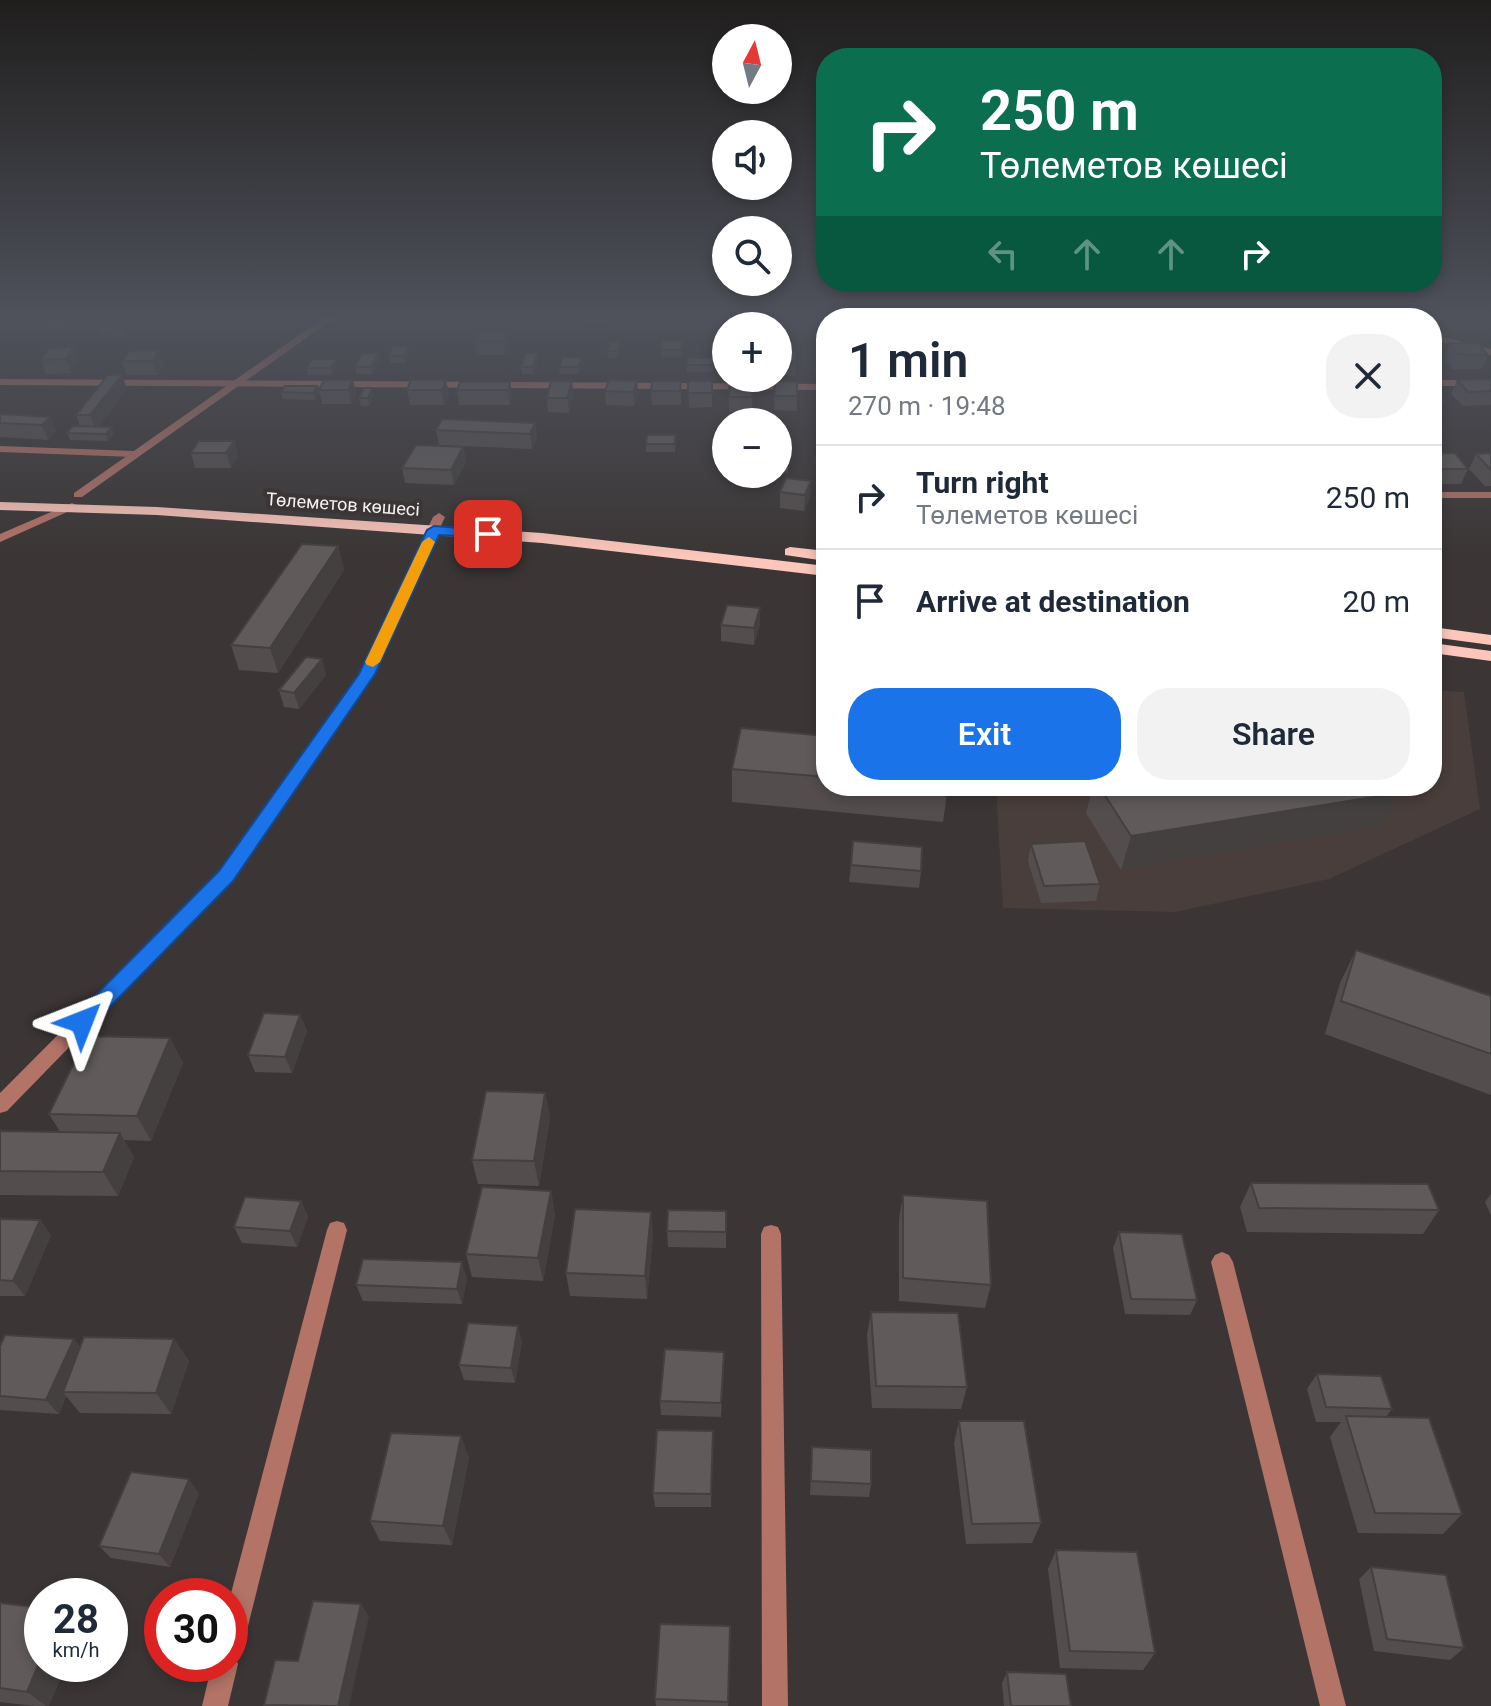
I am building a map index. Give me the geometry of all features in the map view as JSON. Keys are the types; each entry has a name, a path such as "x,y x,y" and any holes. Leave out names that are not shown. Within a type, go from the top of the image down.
{"main road":[{"name":"Төлеметов көшесі","path":"0,494 649,536 816,555"},
{"name":"Төлеметов көшесі","path":"0,506 75,500"},
{"name":"Төлеметов көшесі","path":"437,524 816,570"},
{"path":"1442,633 1491,640"},
{"path":"1442,649 1491,656"}],"street":[{"path":"0,538 75,500 134,454 218,399"},
{"path":"0,449 134,454"},
{"path":"1442,495 1491,495"},
{"path":"0,1105 226,876 367,674 437,524"},
{"path":"247,1578 337,1230"},
{"path":"771,1234 775,1706"},
{"path":"1222,1262 1333,1706"},
{"path":"215,1706 221,1682"}],"shaded area":[{"path":"1442,691 1464,692 1480,809 1329,879 1175,912 1003,908 997,796 1442,796"}],"building":[{"path":"89,399 103,399 90,415 76,415"},
{"path":"0,414 50,417 42,425 0,423"},
{"path":"442,419 535,423 530,434 436,430"},
{"path":"73,426 112,427 106,434 67,433"},
{"path":"647,435 675,435 675,444 646,444"},
{"path":"199,441 234,441 226,453 191,453"},
{"path":"416,445 463,447 451,470 402,468"},
{"path":"1455,453 1468,469 1442,469 1442,454"},
{"path":"1491,453 1491,470 1476,454"},
{"path":"792,479 811,481 805,495 780,492 782,488 792,488"},
{"path":"302,544 338,546 270,648 231,645"},
{"path":"727,605 760,608 754,628 721,625"},
{"path":"306,657 322,659 294,693 279,690"},
{"path":"741,728 816,735 816,776 732,769"},
{"path":"1105,796 1379,796 1131,836"},
{"path":"853,841 922,847 921,871 851,865"},
{"path":"1085,841 1100,884 1044,886 1031,844"},
{"path":"1356,950 1491,996 1491,1054 1341,1001"},
{"path":"264,1013 300,1015 285,1057 248,1055"},
{"path":"87,1036 170,1038 137,1116 49,1114"},
{"path":"486,1091 545,1093 534,1161 472,1160"},
{"path":"0,1131 120,1133 103,1172 0,1171"},
{"path":"1251,1183 1428,1184 1439,1210 1259,1208"},
{"path":"482,1187 551,1191 538,1258 466,1254"},
{"path":"903,1195 987,1201 991,1285 903,1278"},
{"path":"245,1197 301,1201 290,1231 234,1227"},
{"path":"575,1209 651,1212 645,1276 566,1273"},
{"path":"668,1210 726,1211 726,1232 667,1231"},
{"path":"0,1219 40,1220 13,1281 0,1280"},
{"path":"1119,1232 1182,1234 1197,1300 1131,1299"},
{"path":"363,1259 462,1262 457,1289 356,1285"},
{"path":"871,1312 958,1313 967,1387 876,1386"},
{"path":"468,1323 518,1326 511,1368 459,1365"},
{"path":"5,1335 74,1339 46,1400 0,1396 0,1346"},
{"path":"84,1337 174,1339 156,1393 63,1392"},
{"path":"665,1349 724,1352 721,1403 660,1401"},
{"path":"1317,1374 1381,1376 1392,1409 1326,1407"},
{"path":"1346,1416 1429,1418 1462,1514 1375,1513"},
{"path":"959,1421 1024,1421 1041,1523 972,1524"},
{"path":"657,1430 713,1431 711,1494 653,1493"},
{"path":"391,1433 461,1436 443,1526 370,1521"},
{"path":"812,1447 871,1450 871,1484 811,1481"},
{"path":"131,1472 189,1479 159,1554 99,1546"},
{"path":"1056,1550 1137,1552 1155,1653 1070,1651"},
{"path":"1371,1567 1446,1575 1464,1648 1387,1639"},
{"path":"313,1601 361,1604 338,1706 264,1705 275,1660 298,1661"},
{"path":"0,1603 24,1606 24,1682 31,1682 27,1692 0,1688"},
{"path":"660,1624 730,1626 728,1702 655,1699"},
{"path":"1007,1672 1066,1674 1071,1706 1011,1706"}],"slow traffic":[{"path":"373,662 429,542"}],"route":[{"path":"82,1022 226,876 367,674 434,530 488,534"}]}
